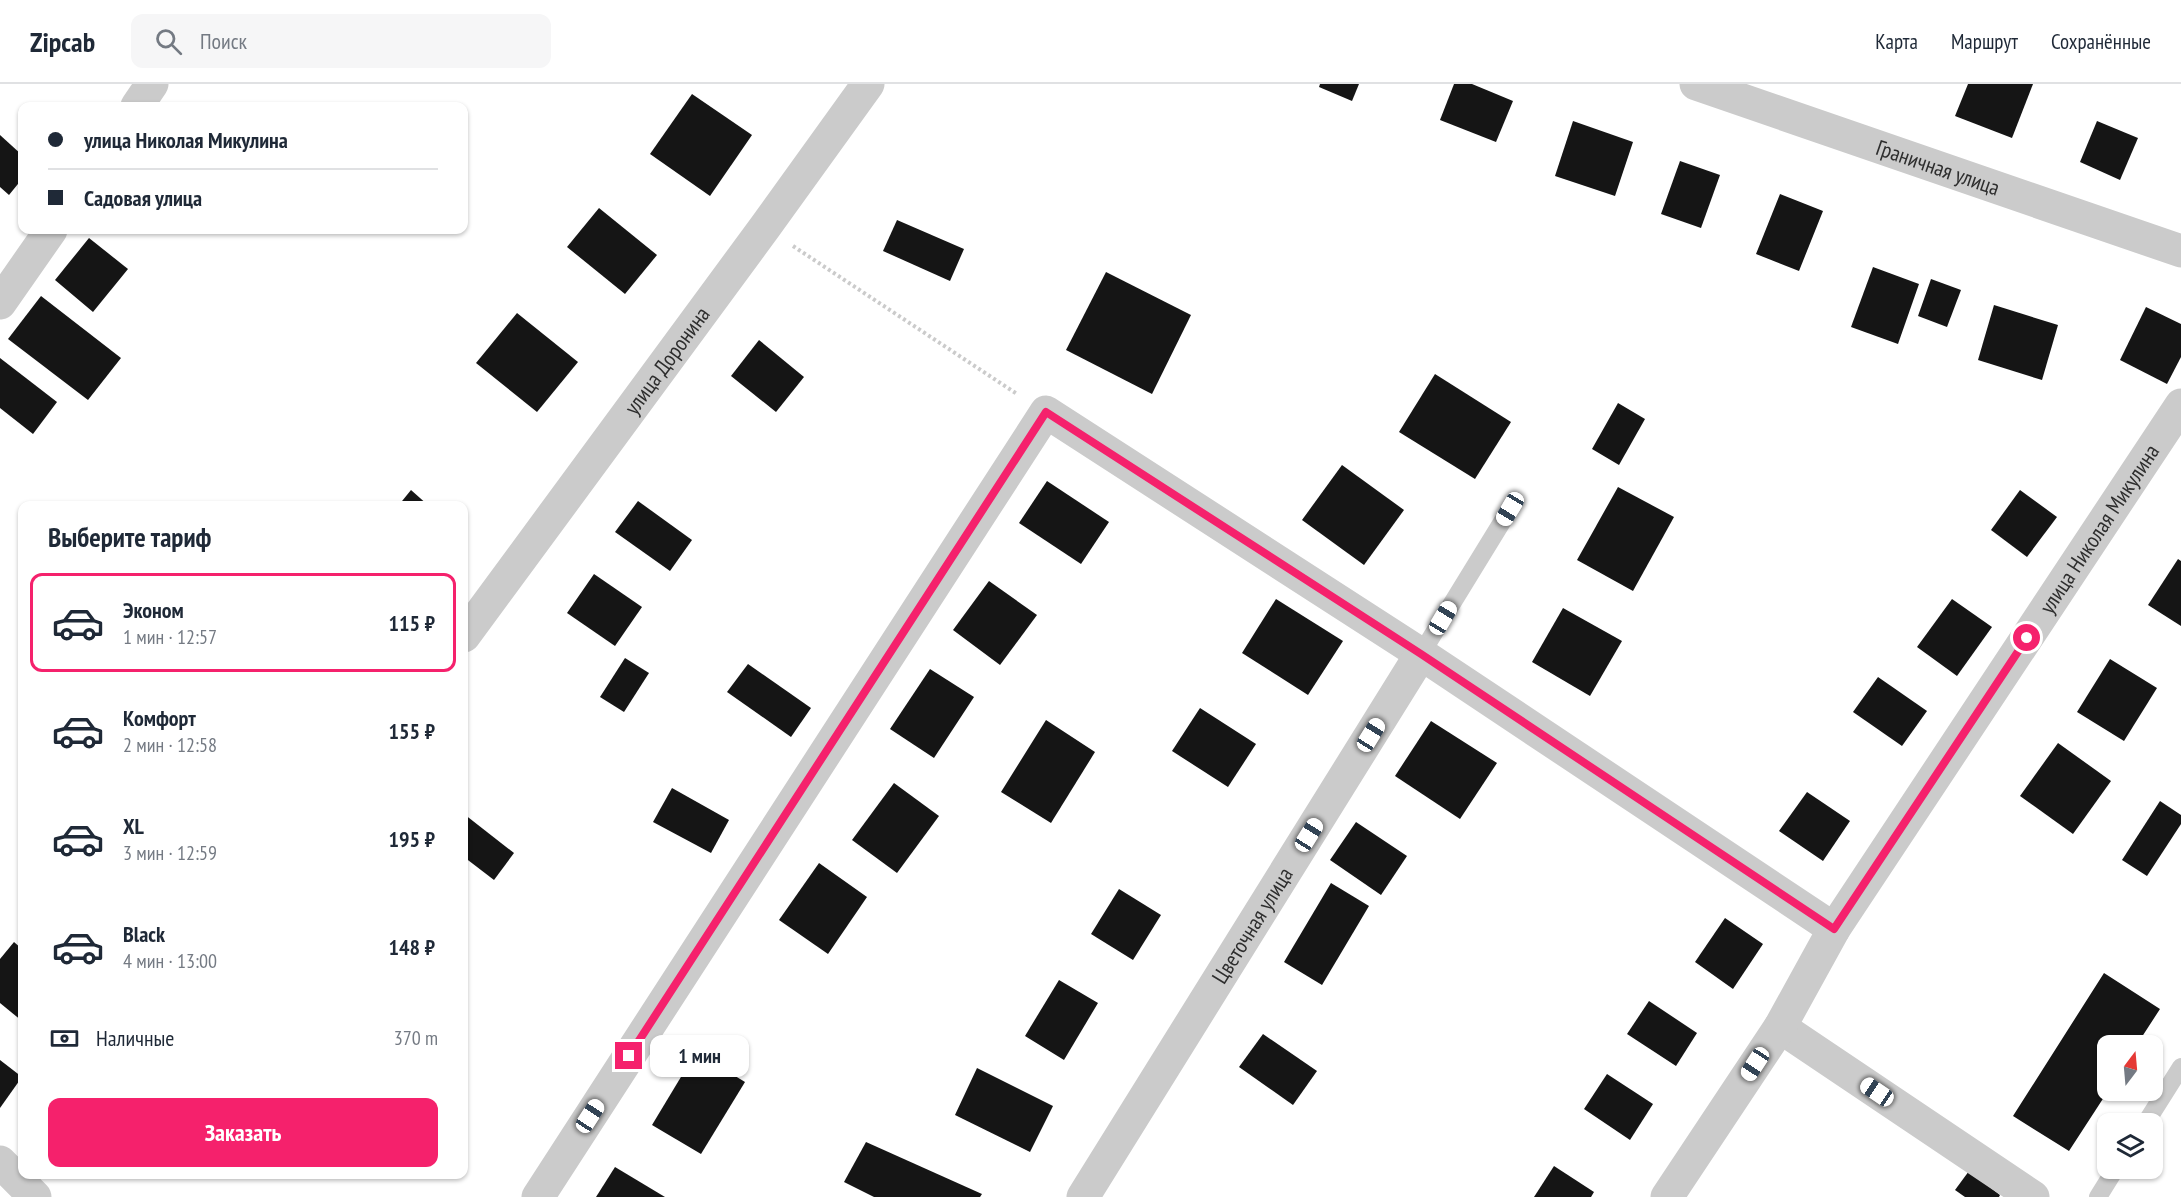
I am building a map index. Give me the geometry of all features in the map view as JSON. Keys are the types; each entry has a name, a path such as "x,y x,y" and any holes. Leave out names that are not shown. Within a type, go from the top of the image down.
{"street":[{"path":"140,102 152,84"},
{"name":"улица Доронина","path":"468,631 868,84"},
{"name":"Граничная улица","path":"1696,84 2181,251"},
{"path":"0,303 48,234"},
{"name":"улица Николая Микулина","path":"1667,1197 1780,1027 1834,929 2181,405"},
{"path":"538,1197 1046,412 1421,654 1834,929"},
{"name":"Цветочная улица","path":"1083,1197 1421,654"},
{"path":"1780,1027 2033,1197"},
{"path":"0,1162 18,1174"},
{"path":"26,1179 40,1188"}],"lane":[{"path":"1421,654 1510,509"},
{"path":"2152,1113 2181,1067"},
{"path":"2098,1197 2109,1179"}],"path":[{"path":"765,227 1046,412"}],"building":[{"path":"1320,84 1359,84 1352,101 1319,87"},
{"path":"1454,84 1472,84 1513,101 1496,142 1440,120"},
{"path":"1968,84 2033,84 2012,138 1955,116"},
{"path":"692,94 752,135 710,196 650,154"},
{"path":"1573,121 1633,142 1615,196 1555,176"},
{"path":"2097,121 2138,138 2120,180 2080,162"},
{"path":"0,135 18,151 18,184 9,195 0,187"},
{"path":"1680,161 1720,175 1701,228 1661,214"},
{"path":"1780,194 1823,211 1799,271 1756,254"},
{"path":"599,208 657,255 625,294 567,247"},
{"path":"897,220 964,249 950,281 883,251"},
{"path":"89,238 128,269 93,312 55,280"},
{"path":"1873,267 1919,284 1898,344 1851,327"},
{"path":"1106,272 1191,315 1152,394 1066,350"},
{"path":"1931,279 1961,290 1947,327 1918,316"},
{"path":"41,296 121,358 88,400 8,339"},
{"path":"1994,305 2058,325 2042,380 1978,360"},
{"path":"2146,307 2181,324 2181,357 2167,384 2120,360"},
{"path":"517,313 578,362 537,412 476,363"},
{"path":"759,340 804,377 776,412 731,376"},
{"path":"0,358 57,402 33,434 0,408"},
{"path":"1435,374 1511,422 1475,479 1399,432"},
{"path":"1618,403 1645,419 1619,465 1592,449"},
{"path":"1342,465 1404,510 1364,565 1302,520"},
{"path":"1047,481 1109,522 1081,564 1019,523"},
{"path":"1618,487 1674,517 1633,591 1577,560"},
{"path":"411,490 423,501 402,501"},
{"path":"2020,490 2057,517 2027,557 1991,530"},
{"path":"638,501 692,540 670,571 615,532"},
{"path":"2178,559 2181,561 2181,626 2148,605"},
{"path":"594,574 642,607 615,646 567,613"},
{"path":"989,581 1037,615 1000,665 953,630"},
{"path":"1276,599 1343,641 1308,695 1242,653"},
{"path":"1952,599 1992,627 1957,676 1917,647"},
{"path":"1563,608 1622,641 1590,696 1532,662"},
{"path":"625,658 649,673 624,712 600,697"},
{"path":"2110,659 2157,688 2124,741 2077,712"},
{"path":"748,664 811,708 791,737 727,692"},
{"path":"930,669 974,697 934,758 890,729"},
{"path":"1878,677 1927,711 1902,746 1853,712"},
{"path":"1200,708 1256,744 1228,787 1172,751"},
{"path":"1046,720 1095,752 1051,823 1001,792"},
{"path":"1431,721 1497,763 1460,819 1395,776"},
{"path":"2058,743 2111,781 2073,834 2020,796"},
{"path":"894,783 939,816 897,873 852,840"},
{"path":"672,788 729,820 711,853 653,822"},
{"path":"1807,792 1850,821 1823,861 1779,831"},
{"path":"2160,801 2181,815 2181,824 2147,876 2122,860"},
{"path":"468,817 514,853 494,880 468,860"},
{"path":"1356,822 1407,856 1381,895 1330,860"},
{"path":"819,863 867,897 828,954 779,920"},
{"path":"1331,883 1369,906 1322,985 1284,962"},
{"path":"1119,889 1161,915 1133,960 1091,934"},
{"path":"1725,918 1763,944 1733,989 1695,962"},
{"path":"14,942 18,946 18,1018 0,1003 0,959"},
{"path":"2104,973 2160,1009 2143,1035 2097,1035 2097,1101 2102,1101 2069,1151 2013,1116"},
{"path":"1059,980 1098,1003 1064,1060 1025,1036"},
{"path":"1649,1001 1697,1033 1676,1066 1627,1034"},
{"path":"1263,1034 1317,1071 1293,1105 1239,1067"},
{"path":"696,1052 745,1082 701,1154 652,1125"},
{"path":"0,1060 18,1074 18,1083 0,1108"},
{"path":"977,1068 1053,1106 1030,1152 955,1115"},
{"path":"1607,1074 1653,1104 1630,1140 1584,1109"},
{"path":"866,1142 982,1194 980,1197 874,1197 844,1182"},
{"path":"1554,1166 1594,1192 1591,1197 1534,1197"},
{"path":"615,1167 665,1197 596,1197"},
{"path":"1969,1171 2000,1195 1999,1197 1965,1197 1955,1190"}],"route":[{"path":"629,1056 1046,412 1421,654 1834,929 2027,638"}]}
